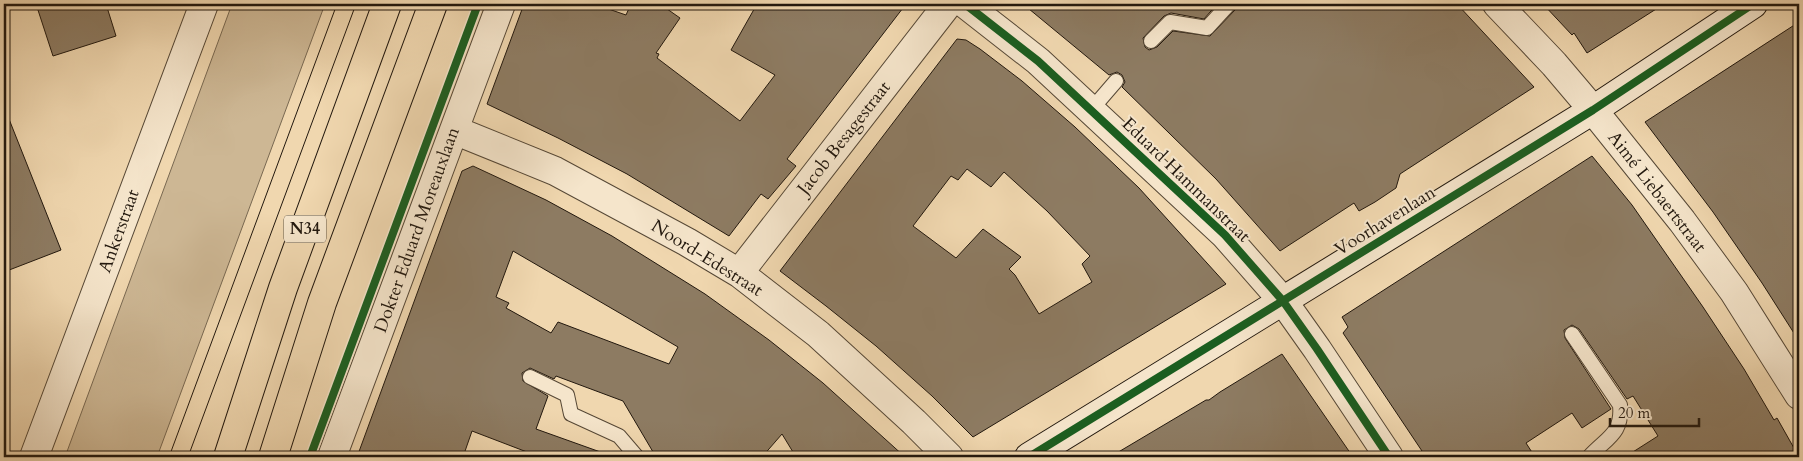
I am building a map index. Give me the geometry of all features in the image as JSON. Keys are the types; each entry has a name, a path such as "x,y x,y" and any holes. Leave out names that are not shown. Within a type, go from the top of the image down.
{"main road":[{"name":"N34","path":"228,457 283,288 387,4"},
{"name":"N34","path":"273,457 322,303 433,4"}],"street":[{"name":"Ankerstraat","path":"34,457 204,4"},
{"name":"Dokter Eduard Moreauxlaan","path":"332,457 502,4"},
{"name":"Jacob Besagestraat","path":"739,273 948,4"},
{"name":"Eduard Hammanstraat","path":"964,4 1038,61 1225,235 1283,301 1389,457"},
{"name":"Aimé Liebaertstraat","path":"1497,4 1554,64 1682,221 1734,292 1799,395"},
{"name":"Voorhavenlaan","path":"1029,457 1593,110 1753,4"},
{"name":"Noord-Edestraat","path":"454,130 555,171 687,242 739,273 818,334 914,422 949,457"}],"lane":[{"path":"1151,41 1170,22 1207,28 1229,4"},
{"path":"1091,110 1116,81"},
{"path":"1572,334 1620,405 1621,417 1616,431 1589,457"},
{"path":"530,376 567,395 571,414 619,436 637,457"}],"shaded area":[{"path":"232,4 325,4 157,457 65,457"}],"building":[{"path":"36,4 106,4 116,36 53,56"},
{"path":"524,4 594,4 626,15 631,4 660,4 680,18 656,53 659,54 657,58 740,121 775,75 731,50 757,4 906,4 787,159 796,166 768,199 761,194 729,236 627,174 487,104"},
{"path":"1023,4 1217,4 1204,19 1171,13 1164,16 1143,38 1145,47 1149,50 1157,47 1173,31 1210,36 1235,10 1238,4 1457,4 1534,87 1400,174 1396,188 1375,202 1359,211 1354,203 1280,251 1216,179 1122,87 1125,82 1122,75 1117,72 1109,75"},
{"path":"1543,4 1664,4 1587,53 1574,33 1572,35"},
{"path":"1799,22 1799,341 1713,212 1645,122"},
{"path":"957,39 966,40 980,49 1022,81 1075,127 1139,188 1226,284 973,437 932,396 876,346 780,271","holes":["967,169 991,187 1004,172 1047,211 1090,256 1082,264 1092,282 1039,314 1015,275 1009,269 1021,257 983,229 956,258 913,226 951,176 958,180"]},
{"path":"4,110 61,250 4,272"},
{"path":"1592,156 1632,205 1703,307 1744,369 1774,420 1777,418 1799,457 1625,457 1658,436 1633,396 1627,399 1579,329 1572,325 1564,330 1565,338 1611,409 1582,428 1572,413 1526,443 1535,457 1426,457 1343,333 1348,327 1342,317"},
{"path":"473,166 546,200 612,236 705,294 769,340 823,383 905,457 796,457 782,434 762,457 656,457 623,401 556,376 554,379 530,368 522,373 523,381 548,396 536,429 606,454 606,457 540,457 472,431 463,457 357,457 462,171","holes":["513,251 678,347 669,364 558,322 551,333 506,308 509,303 496,297"]},
{"path":"1282,354 1353,457 1110,457 1209,400"}],"tram line":[{"path":"169,457 337,4"},
{"path":"188,457 356,4"}],"cycle path":[{"path":"310,457 478,4"},
{"path":"965,4 1038,61 1225,235 1283,301 1389,457"},
{"path":"1029,457 1593,110 1753,4"}]}
